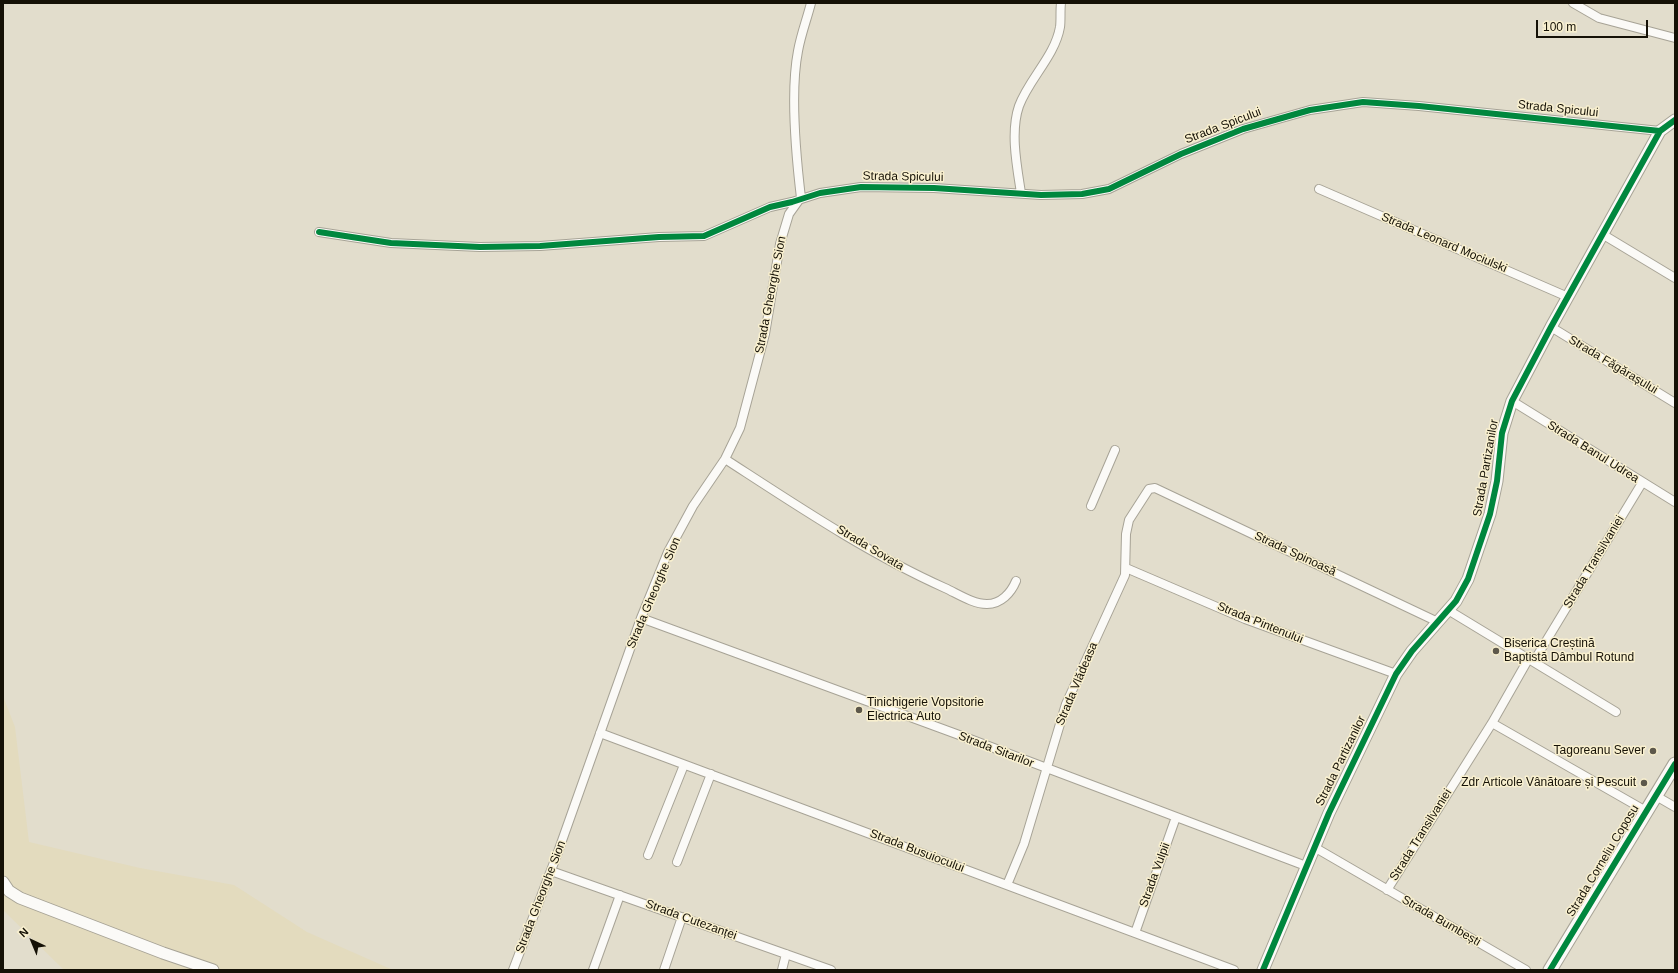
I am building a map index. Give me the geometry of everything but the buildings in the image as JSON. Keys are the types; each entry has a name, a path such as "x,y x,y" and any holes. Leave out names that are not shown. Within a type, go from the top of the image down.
{"main road":[{"name":"Strada Corneliu Coposu","path":"1550,970 1675,764"}],"street":[{"path":"801,198 797,171 795,76 798,52 811,3"},
{"path":"1021,193 1016,155 1016,115 1024,96 1054,44 1060,28 1061,3"},
{"path":"1573,3 1599,18 1675,38"},
{"name":"Strada Spicului","path":"319,232 392,243 480,247 540,246 659,237 695,237 713,233 760,211 801,198 820,193 861,187 934,188 1041,195 1082,194 1109,189 1169,159 1243,129 1278,118 1336,105 1363,102 1419,106 1660,131"},
{"name":"Strada Partizanilor","path":"1267,969 1314,847 1396,674 1412,651 1462,592 1468,579 1490,514 1497,482 1502,433 1512,401 1551,327 1660,131 1673,124"},
{"name":"Strada Leonard Mociulski","path":"1320,189 1568,297"},
{"name":"Strada Gheorghe Sion","path":"513,970 551,870 641,618 668,552 693,506 725,459 740,428 765,334 780,244 789,214 793,206 801,198"},
{"path":"1602,234 1675,278"},
{"name":"Strada Făgărașului","path":"1551,327 1675,403"},
{"name":"Strada Banul Udrea","path":"1512,401 1642,483 1675,502"},
{"path":"1091,506 1115,450"},
{"name":"Strada Sovata","path":"725,459 878,555 916,575 971,600 989,604 998,602 1007,596 1016,581"},
{"name":"Strada Transilvaniei","path":"1387,890 1642,483"},
{"name":"Strada Vlădeasa","path":"1007,885 1024,844 1066,704 1121,586 1126,568 1127,526 1133,512 1151,488"},
{"name":"Strada Spinoasă","path":"1151,488 1155,488 1438,622"},
{"name":"Strada Pintenului","path":"1126,568 1246,619 1396,674"},
{"path":"1448,610 1532,659 1616,712"},
{"name":"Strada Sitarilor","path":"641,618 970,739 1306,866"},
{"path":"1492,723 1646,811"},
{"name":"Strada Busuiocului","path":"600,733 1234,970"},
{"path":"648,855 684,765"},
{"path":"677,862 711,774"},
{"path":"1656,796 1675,808"},
{"name":"Strada Vulpii","path":"1134,933 1176,817"},
{"name":"Strada Bumbești","path":"1314,847 1526,970"},
{"name":"Strada Cutezanței","path":"551,870 831,970"},
{"path":"3,882 9,891 20,898 163,954 213,970"},
{"path":"593,970 620,895"},
{"path":"664,970 682,917"},
{"path":"782,970 786,954"}],"shaded area":[{"path":"3,696 15,727 29,842 140,868 234,885 307,932 393,970 64,970 3,910"}],"cycle path":[{"path":"319,232 391,243 480,247 540,246 659,237 704,236 770,207 820,193 861,187 934,188 1041,195 1082,194 1109,189 1181,154 1243,129 1310,110 1363,102 1419,106 1660,131"},
{"path":"1263,970 1329,813 1396,674 1412,651 1456,601 1468,579 1490,514 1497,481 1502,433 1512,401 1551,327 1660,131 1675,120"},
{"path":"1550,970 1675,764"}],"place":[{"name":"Biserica Creștină Baptistă Dâmbul Rotund","path":"1496,651"},
{"name":"Tinichigerie Vopsitorie Electrica Auto","path":"859,710"},
{"name":"Tagoreanu Sever","path":"1653,751"},
{"name":"Zdr Articole Vânătoare și Pescuit","path":"1644,783"}]}
